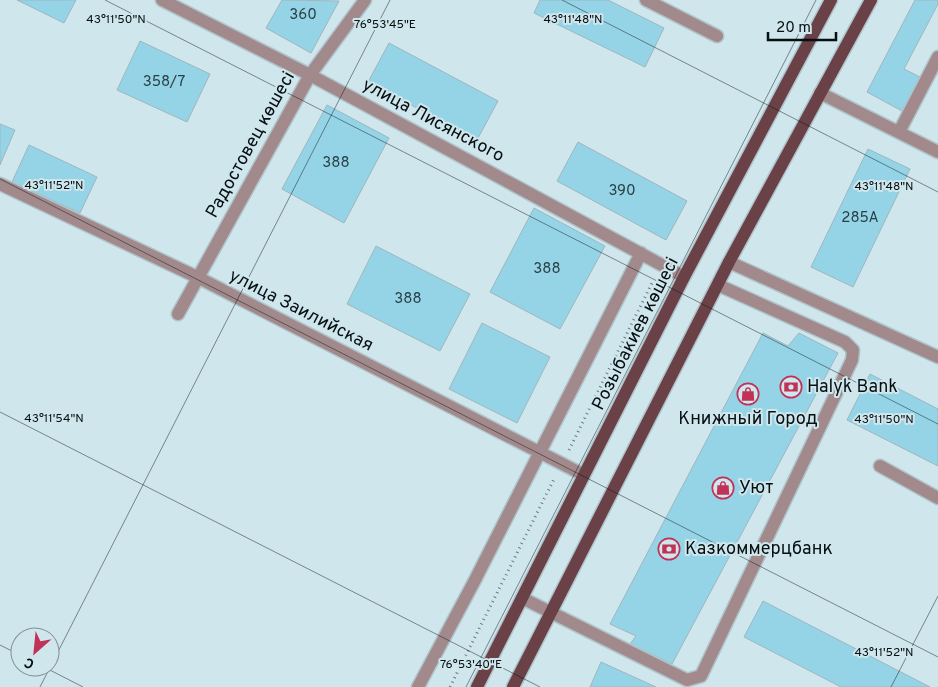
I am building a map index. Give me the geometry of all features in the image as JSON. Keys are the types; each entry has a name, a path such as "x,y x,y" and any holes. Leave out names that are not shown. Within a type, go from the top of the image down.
{"main road":[{"path":"513,687 718,285 870,0"},
{"name":"Розыбакиев көшесі","path":"477,687 684,277 829,3"}],"street":[{"name":"улица Лисянского","path":"162,0 310,75 684,277"},
{"name":"Радостовец көшесі","path":"178,314 310,75 365,0"},
{"path":"646,0 717,36"},
{"path":"899,132 938,57"},
{"path":"820,93 938,152"},
{"name":"улица Заилийская","path":"0,184 197,277 584,475"},
{"path":"418,687 476,580 641,253"},
{"path":"730,262 938,357"},
{"path":"522,598 687,680 702,676 852,360 853,350 845,342 718,285"},
{"path":"880,466 938,498"}],"path":[{"path":"450,687 654,281"}],"building":[{"path":"17,0 76,0 64,23"},
{"path":"282,0 339,1 311,53 266,28"},
{"path":"540,0 608,0 664,28 645,67 534,13"},
{"path":"915,0 938,0 938,4 904,69 920,77 902,111 867,92"},
{"path":"140,41 210,74 187,122 117,90"},
{"path":"389,43 498,101 477,140 368,82"},
{"path":"327,105 389,138 344,223 282,189"},
{"path":"0,124 15,130 0,165"},
{"path":"578,142 687,201 666,240 557,181"},
{"path":"29,145 97,177 80,213 12,182"},
{"path":"868,149 910,169 853,287 811,267"},
{"path":"534,208 605,246 560,329 490,292"},
{"path":"376,246 470,294 440,351 347,304"},
{"path":"482,323 550,357 517,423 449,389"},
{"name":"Уют","path":"763,333 788,346 799,333 838,353 672,664 630,644 636,636 610,624"},
{"path":"870,374 938,409 938,466 847,420"},
{"path":"763,601 930,687 841,687 744,637"},
{"path":"601,662 656,687 590,687"}],"place":[{"name":"Halyk Bank","path":"791,387"},
{"name":"Книжный Город","path":"748,394"},
{"name":"Уют","path":"723,488"},
{"name":"Казкоммерцбанк","path":"669,549"}]}
